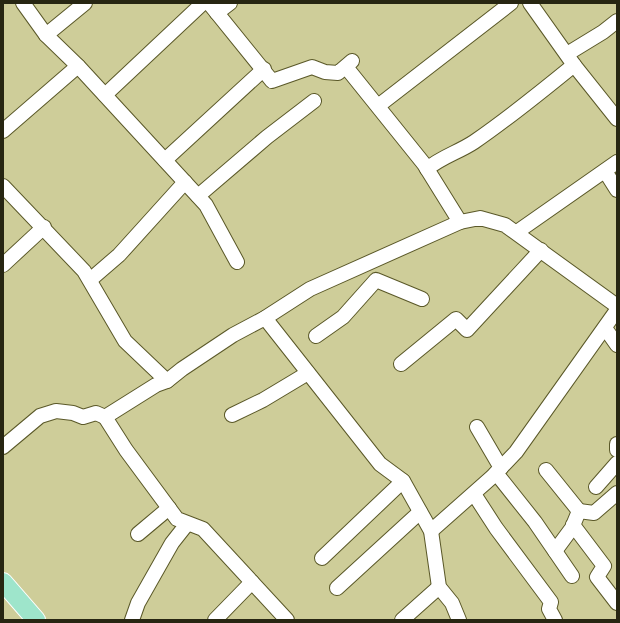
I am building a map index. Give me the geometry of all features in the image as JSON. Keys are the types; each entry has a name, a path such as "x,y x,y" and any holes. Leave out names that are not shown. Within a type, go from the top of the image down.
{"main road":[{"path":"3,582 36,620"}],"street":[{"path":"23,3 46,35 78,66 206,205 237,262"},
{"path":"46,35 85,3"},
{"path":"105,95 203,3"},
{"path":"230,3 213,8 272,81 312,67 325,72 338,73 349,64 378,106 427,169 460,222"},
{"path":"378,106 511,3"},
{"path":"530,3 570,60 617,119"},
{"path":"427,169 435,162 471,144 508,119 570,60 617,21"},
{"path":"3,131 78,66"},
{"path":"165,160 264,70"},
{"path":"198,196 267,137 314,101"},
{"path":"517,232 617,162"},
{"path":"604,171 617,190"},
{"path":"90,280 119,255 185,182"},
{"path":"3,186 44,227 84,271 125,340 166,381"},
{"path":"105,417 143,393 166,381 233,335 266,318 310,289 460,222 480,218 505,225 517,232 617,306"},
{"path":"3,265 44,227"},
{"path":"401,364 456,319 467,330 541,250"},
{"path":"366,264 376,280 422,299"},
{"path":"316,336 343,317 376,280"},
{"path":"431,531 474,494 516,452 617,310"},
{"path":"266,318 380,464 403,481 431,531 439,587 452,603 459,620"},
{"path":"604,328 617,345"},
{"path":"232,415 263,400 308,373"},
{"path":"3,447 40,416 56,412 73,413 83,417 96,413 105,417 126,450 176,519 203,529 287,620"},
{"path":"477,427 498,470 572,576"},
{"path":"617,444 617,450"},
{"path":"596,487 617,463"},
{"path":"546,470 579,511 594,513 617,493"},
{"path":"322,558 403,481"},
{"path":"474,494 496,528 551,602 549,609 555,620"},
{"path":"138,534 168,508"},
{"path":"555,551 573,525 579,511"},
{"path":"337,588 420,512"},
{"path":"132,620 141,597 172,543 187,524"},
{"path":"573,525 604,566 596,577 617,603"},
{"path":"215,620 252,582"},
{"path":"402,620 439,587"}]}
